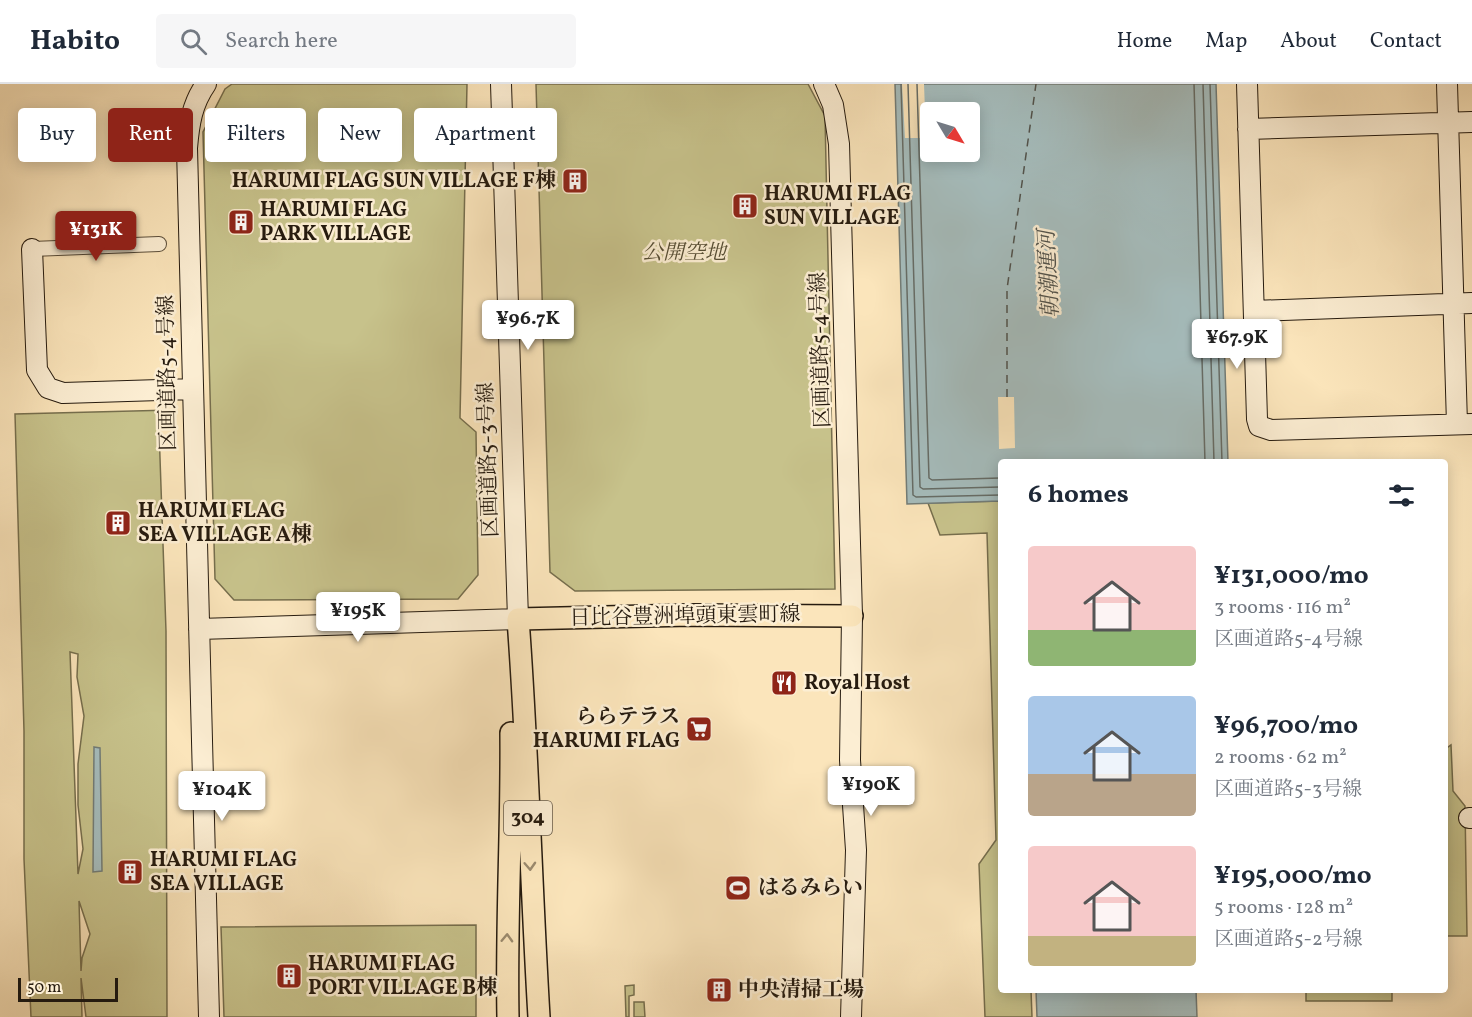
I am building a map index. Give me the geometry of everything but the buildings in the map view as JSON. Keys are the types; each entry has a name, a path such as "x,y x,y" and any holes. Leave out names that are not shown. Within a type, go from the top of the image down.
{"main road":[{"name":"日比谷豊洲埠頭東雲町線","path":"518,619 690,615 852,616"},
{"name":"304","path":"518,619 524,693 528,835 539,1017"},
{"name":"304","path":"509,1017 511,694 518,619"},
{"path":"509,1017 515,962 521,957 535,956"}],"street":[{"name":"区画道路5-4号線","path":"206,84 197,99 189,121 187,148 209,1017"},
{"name":"区画道路5-3号線","path":"501,84 518,619"},
{"name":"区画道路5-4号線","path":"824,84 837,123 852,616 850,760 856,898 851,1017"},
{"path":"1246,84 1257,419 1262,428 1271,430 1465,424 1463,303 1448,123 1447,84"},
{"path":"1248,129 1472,122"},
{"path":"159,244 32,249 37,370 48,388 63,393 192,389"},
{"path":"1254,311 1463,303"},
{"path":"199,629 518,619"}],"green space":[{"path":"232,84 467,84 466,108 414,108 414,162 465,162 460,418 476,432 478,575 458,599 234,600 215,579 203,132 205,128 205,162 306,162 306,108 215,108 225,89"},
{"name":"公開空地","path":"536,84 808,84 825,116 835,589 575,591 550,572 538,162 557,162 557,108 537,108"},
{"path":"172,410 174,428 159,429 166,631 167,1017 86,1017 81,978 82,1017 31,1017 24,859 24,731 15,414","holes":["70,652 78,654 77,677 84,716 78,764 78,805 83,849 78,874","79,901 90,934 82,958 81,971"]},
{"path":"998,501 998,993 1031,993 1032,1017 985,1017 979,864 996,840 987,533 940,535 928,503"},
{"path":"1451,745 1453,791 1465,806 1467,936 1448,936 1448,747"},
{"path":"476,925 476,1017 224,1017 221,927"},
{"path":"634,985 634,995 629,996 629,1017 626,1017 625,986"},
{"path":"1306,993 1392,993 1392,1001 1306,1001"},
{"path":"634,1002 644,1002 645,1017 634,1017"}],"water":[{"name":"朝潮運河","path":"895,84 1216,84 1228,459 998,459 998,501 907,504"},
{"path":"94,747 100,748 102,871 93,872"},
{"path":"1036,993 1196,993 1197,1017 1037,1017"}],"pier":[{"path":"902,84 924,84 925,102 920,102 920,138 905,138"},
{"path":"998,397 1014,397 1015,448 999,449"}],"ferry route":[{"path":"1007,397 1007,289 1036,84"}],"place":[{"name":"HARUMI FLAG SUN VILLAGE F棟","path":"575,181"},
{"name":"HARUMI FLAG SUN VILLAGE","path":"745,206"},
{"name":"HARUMI FLAG PARK VILLAGE","path":"241,222"},
{"name":"HARUMI FLAG SEA VILLAGE A棟","path":"118,523"},
{"name":"Royal Host","path":"784,683"},
{"name":"ららテラス HARUMI FLAG","path":"699,729"},
{"name":"HARUMI FLAG SEA VILLAGE","path":"130,872"},
{"name":"はるみらい","path":"738,888"},
{"name":"HARUMI FLAG PORT VILLAGE B棟","path":"289,976"},
{"name":"中央清掃工場","path":"719,990"}]}
